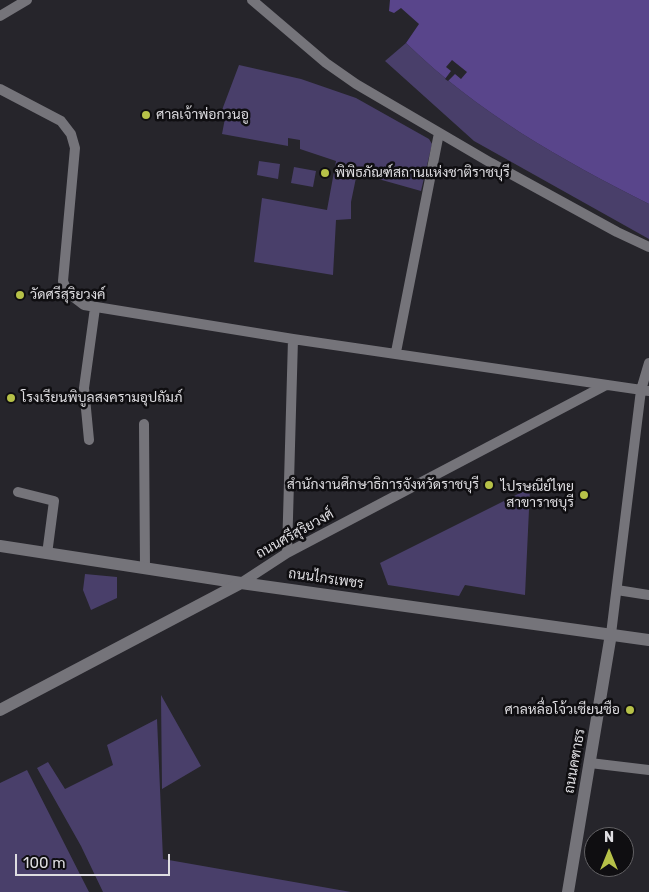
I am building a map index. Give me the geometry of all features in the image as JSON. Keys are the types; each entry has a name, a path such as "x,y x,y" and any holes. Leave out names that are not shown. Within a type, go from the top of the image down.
{"main road":[{"name":"ถนนไกรเพชร","path":"0,546 145,569 649,640"},
{"name":"ถนนศรีสุริยวงศ์","path":"0,710 241,582"},
{"name":"ถนนคฑาธร","path":"568,892 611,634"}],"street":[{"path":"0,16 27,0"},
{"path":"252,0 326,63 356,84 439,133 617,232 649,247"},
{"path":"0,89 61,121 71,134 75,148 63,281 67,292 84,305 292,339 396,352 645,391"},
{"path":"396,352 439,133"},
{"path":"89,440 84,388 86,357 95,308"},
{"path":"287,554 292,339"},
{"path":"611,634 649,363"},
{"name":"ถนนศรีสุริยวงศ์","path":"241,582 287,554 606,385"},
{"path":"144,424 145,569"},
{"path":"18,492 54,500 47,554"},
{"path":"617,590 649,595"},
{"path":"590,763 649,770"}],"shaded area":[{"path":"390,0 649,0 649,204 552,152 491,113 462,91 406,43 419,24 401,8 394,13 389,11"},
{"path":"406,43 462,91 521,133 584,170 649,204 649,239 474,141 385,61"},
{"path":"239,65 301,79 356,98 429,139 432,144 421,191 357,173 351,202 351,219 336,220 333,275 254,262 262,198 327,210 336,161 300,149 300,140 288,138 288,146 222,134 226,113 222,110"},
{"path":"259,161 280,164 278,179 257,175"},
{"path":"294,167 316,171 313,187 291,183"},
{"path":"530,488 525,595 465,585 459,596 388,585 380,563"},
{"path":"85,574 117,577 117,598 91,610 83,590"},
{"path":"161,695 201,766 162,789"},
{"path":"157,719 163,859 351,892 103,892 81,846 37,768 48,762 65,789 113,765 107,745"},
{"path":"27,770 89,892 0,892 0,783"}],"pier":[{"path":"452,60 467,72 461,79 455,74 448,81 445,79 451,71 446,67"}],"place":[{"name":"ศาลเจ้าพ่อกวนอู","path":"146,115"},
{"name":"พิพิธภัณฑ์สถานแห่งชาติราชบุรี","path":"325,173"},
{"name":"วัดศรีสุริยวงค์","path":"20,295"},
{"name":"โรงเรียนพิบูลสงครามอุปถัมภ์","path":"11,398"},
{"name":"สำนักงานศึกษาธิการจังหวัดราชบุรี","path":"489,485"},
{"name":"ไปรษณีย์ไทย สาขาราชบุรี","path":"584,495"},
{"name":"ศาลหลื่อโจ้วเซียนซือ","path":"630,710"}]}
